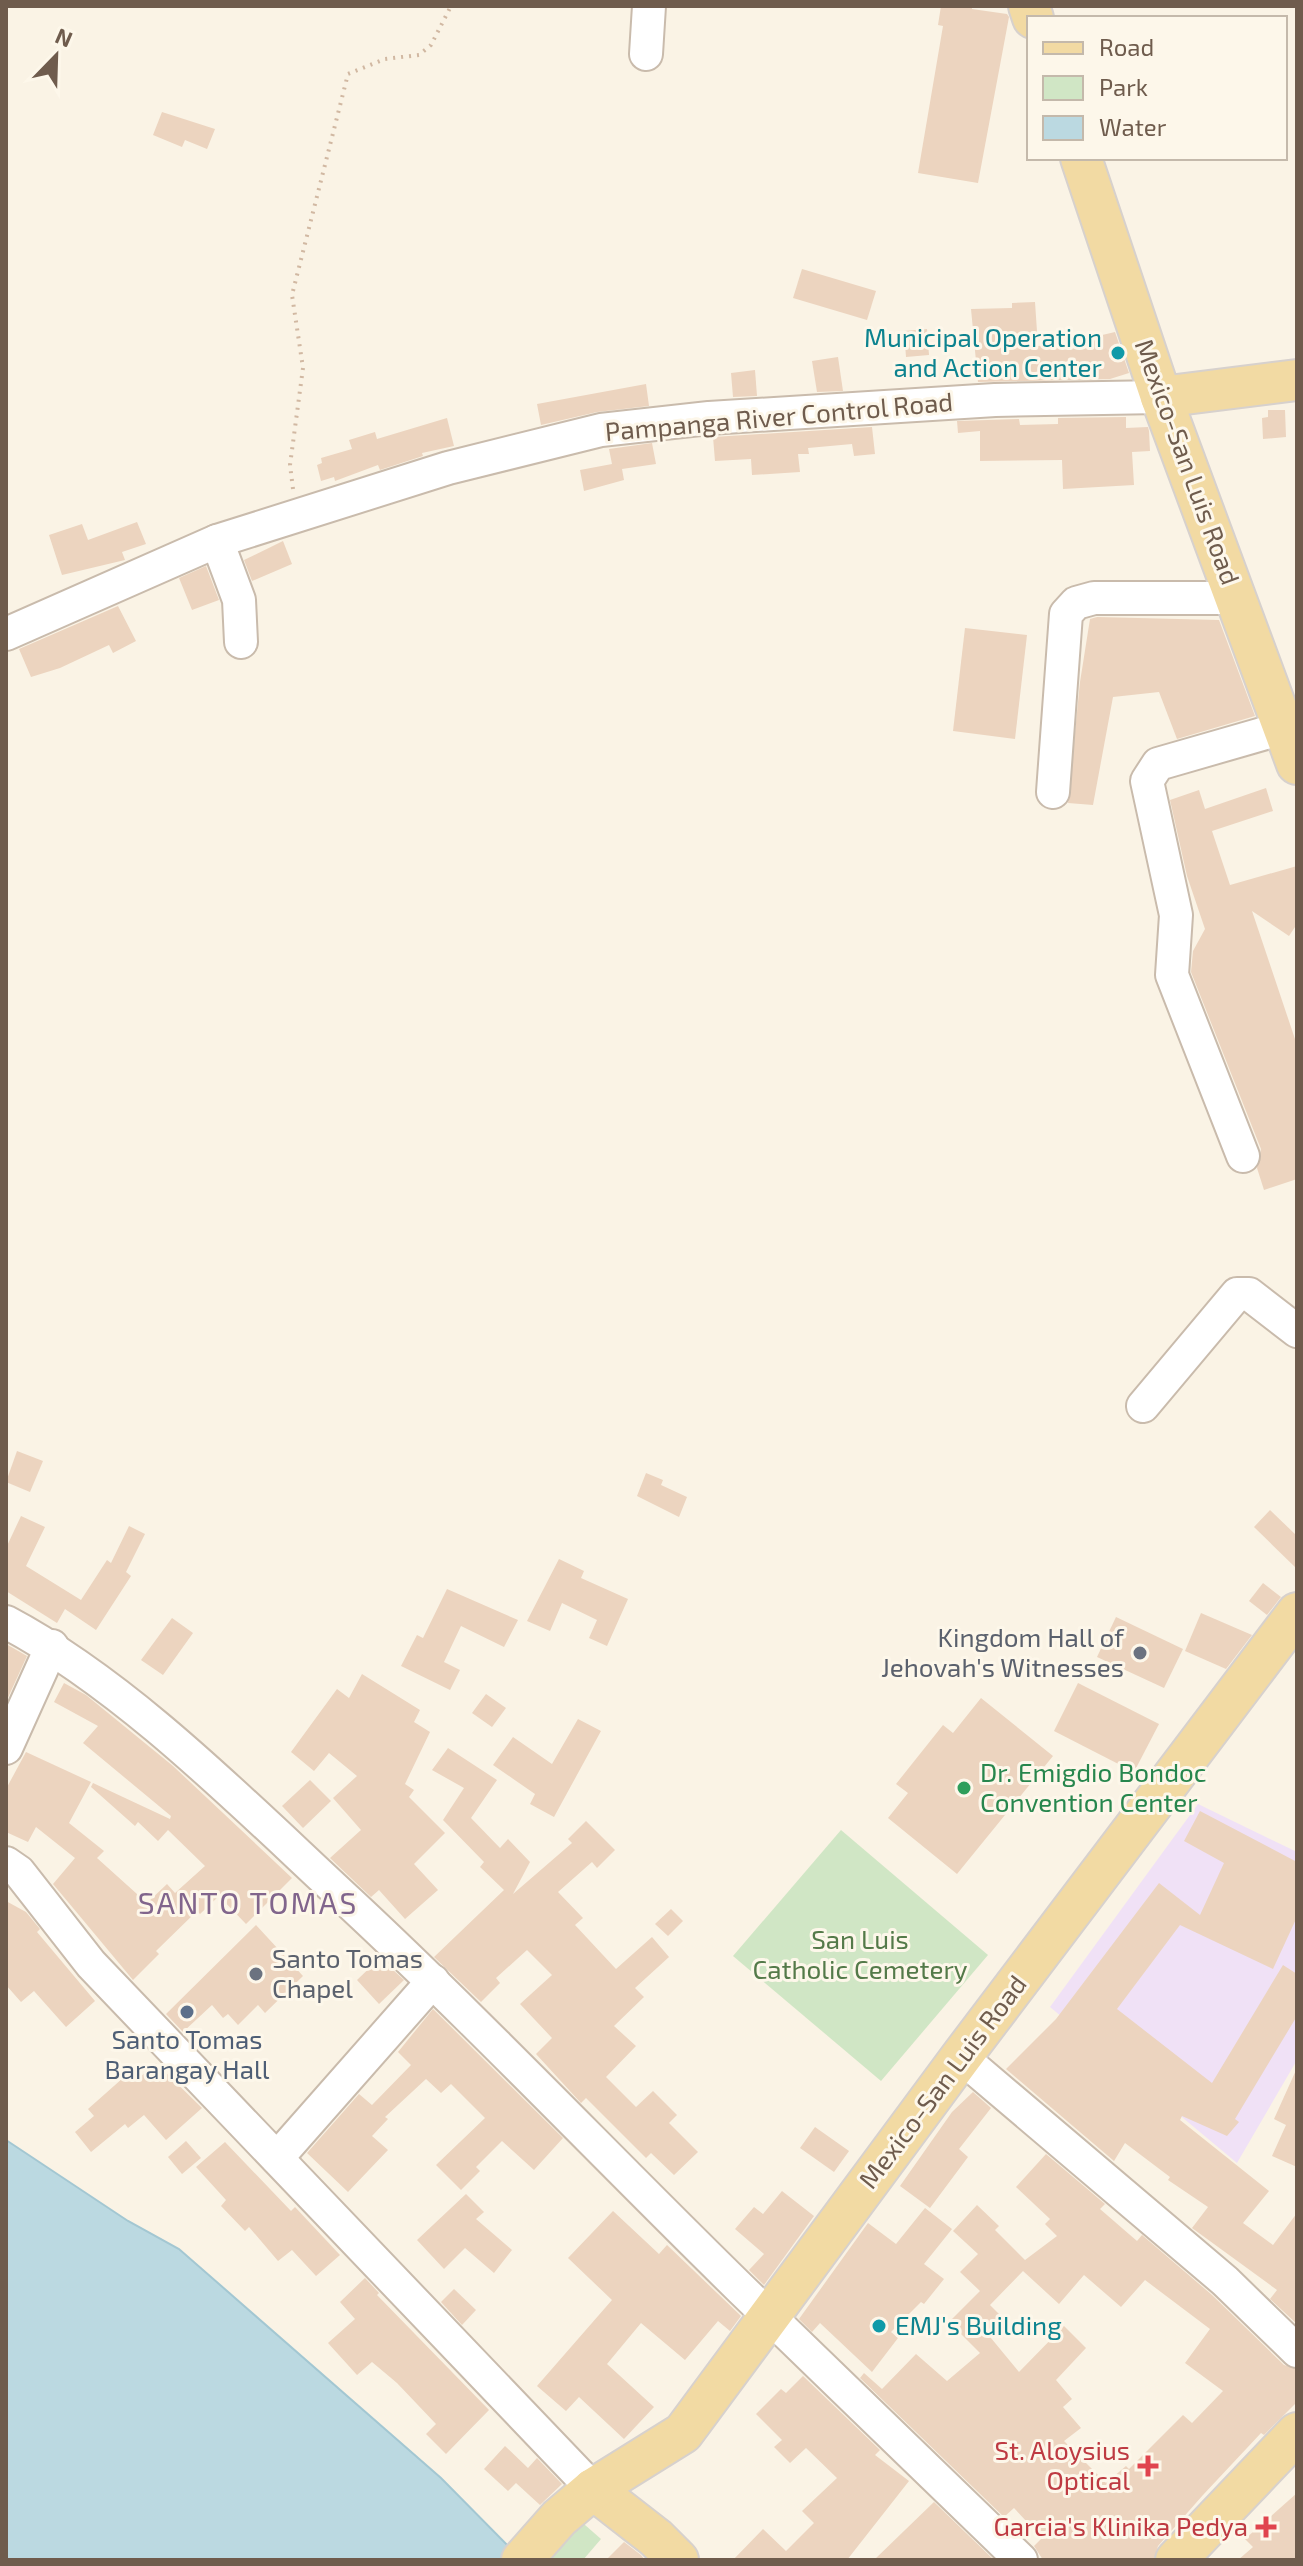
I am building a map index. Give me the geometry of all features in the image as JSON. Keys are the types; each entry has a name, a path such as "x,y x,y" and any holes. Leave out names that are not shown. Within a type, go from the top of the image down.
{"main road":[{"name":"Mexico-San Luis Road","path":"1082,160 1161,397 1297,764"},
{"name":"Pampanga River Control Road","path":"1161,397 1297,380"},
{"name":"Mexico-San Luis Road","path":"522,2560 559,2518 593,2489 683,2433 961,2057 1297,1613"},
{"path":"1176,2560 1297,2433"},
{"path":"593,2489 656,2538 678,2560"}],"street":[{"path":"646,54 649,6"},
{"name":"Pampanga River Control Road","path":"6,634 217,541 448,468 601,430 709,418 995,400 1161,397"},
{"path":"217,541 239,600 241,642"},
{"path":"1053,792 1066,614 1076,603 1094,598 1237,598"},
{"path":"1243,1156 1172,975 1176,915 1147,781 1158,764 1283,728"},
{"path":"1143,1406 1237,1294 1255,1298 1297,1331"},
{"path":"6,1622 52,1646 132,1709 246,1807 433,1981 1021,2560"},
{"path":"6,1748 52,1646"},
{"path":"6,1863 19,1872 91,1964 593,2489"},
{"path":"277,2158 433,1981"},
{"path":"961,2057 1225,2281 1297,2351"}],"path":[{"path":"296,516 290,465 303,368 292,295 348,74 385,59 419,55 431,45 451,6"}],"shaded area":[{"path":"1198,1804 1297,1852 1297,2060 1237,2163 1050,2007"}],"green space":[{"name":"San Luis Catholic Cemetery","path":"841,1830 988,1955 881,2081 733,1956"},
{"path":"577,2518 601,2539 583,2560 541,2560"}],"water":[{"path":"6,2140 128,2221 179,2249 441,2478 522,2560 6,2560"}],"building":[{"path":"941,6 972,6 972,9 1007,14 1009,17 978,183 918,173 943,26 938,25"},
{"path":"162,112 215,129 207,149 185,140 182,147 153,135"},
{"path":"802,269 876,291 867,320 793,298"},
{"path":"1035,302 1038,346 1099,340 1098,336 1115,332 1129,373 1110,379 978,382 971,309 1012,308 1012,303"},
{"path":"927,329 929,355 906,357 904,331"},
{"path":"838,357 843,391 817,392 812,361"},
{"path":"755,370 757,396 733,397 731,373"},
{"path":"646,384 649,406 597,412 541,425 537,404"},
{"path":"1268,410 1285,410 1286,437 1263,439 1262,418 1268,417"},
{"path":"1126,417 1126,428 1148,427 1149,431 1150,451 1132,452 1134,485 1063,489 1062,460 980,461 980,431 958,433 957,421 1019,419 1020,425 1058,424 1058,418"},
{"path":"447,418 454,446 422,453 423,456 380,470 378,465 335,481 334,477 321,481 317,465 322,463 321,458 352,449 349,440 375,432 377,439"},
{"path":"872,427 875,454 854,456 852,444 808,448 809,454 798,454 800,472 752,475 751,459 715,461 713,437"},
{"path":"652,443 656,464 622,469 624,480 584,491 580,470 612,464 609,449"},
{"path":"137,522 146,544 122,552 125,560 62,575 49,535 82,524 88,540"},
{"path":"283,541 292,564 252,581 244,560"},
{"path":"206,566 219,600 192,610 179,578"},
{"path":"118,606 136,641 113,653 109,645 60,668 31,677 19,649"},
{"path":"1090,619 1219,620 1255,716 1177,739 1159,692 1113,697 1093,805 1068,803 1080,682"},
{"path":"965,628 1027,635 1015,739 953,731"},
{"path":"1266,788 1273,811 1212,831 1230,885 1297,866 1297,924 1289,936 1252,911 1297,1045 1297,1179 1264,1190 1257,1168 1261,1149 1191,972 1193,951 1205,929 1187,876 1170,800 1199,790 1205,809"},
{"path":"17,1451 43,1461 30,1492 6,1482"},
{"path":"646,1473 663,1480 661,1485 687,1497 679,1517 637,1496"},
{"path":"1270,1510 1297,1536 1297,1569 1254,1527"},
{"path":"21,1516 45,1527 26,1566 81,1600 107,1560 111,1563 129,1526 145,1534 126,1572 131,1576 96,1630 65,1609 57,1623 6,1591 6,1548"},
{"path":"559,1559 584,1571 581,1578 628,1599 607,1646 589,1638 597,1620 562,1603 550,1631 527,1621"},
{"path":"1263,1583 1281,1597 1267,1615 1249,1601"},
{"path":"447,1589 518,1620 504,1647 461,1626 444,1662 460,1670 450,1690 401,1666 417,1635 423,1638"},
{"path":"1201,1613 1252,1635 1226,1669 1185,1651"},
{"name":"Kingdom Hall of Jehovah's Witnesses","path":"1116,1617 1183,1649 1164,1688 1097,1657"},
{"path":"172,1618 193,1633 163,1675 141,1660"},
{"path":"6,1644 27,1656 6,1702"},
{"path":"362,1674 420,1710 414,1722 430,1732 405,1784 414,1790 409,1797 445,1833 414,1864 438,1890 405,1919 379,1890 371,1897 330,1858 361,1830 333,1798 357,1776 329,1753 314,1771 291,1752 337,1689 349,1698"},
{"path":"64,1683 86,1695 173,1766 292,1878 246,1924 219,1896 200,1914 197,1911 156,1951 159,1954 133,1980 53,1884 75,1858 36,1827 28,1842 6,1832 6,1789 26,1752 91,1782 69,1823 104,1851 97,1858 147,1903 167,1884 175,1893 205,1866 168,1830 158,1841 138,1822 135,1826 91,1787 93,1783 170,1819 171,1816 83,1743 98,1726 54,1702"},
{"path":"1078,1683 1159,1724 1134,1772 1054,1731"},
{"path":"486,1694 506,1708 492,1727 472,1713"},
{"name":"Dr. Emigdio Bondoc Convention Center","path":"981,1698 1053,1756 957,1874 888,1818 908,1793 896,1784 943,1725 953,1733"},
{"path":"578,1719 601,1731 554,1817 530,1804 535,1794 493,1765 513,1737 552,1764"},
{"path":"448,1748 497,1780 471,1818 500,1848 508,1839 530,1862 513,1894 572,1843 568,1839 586,1821 615,1850 597,1868 592,1862 558,1892 583,1918 575,1925 616,1969 652,1937 669,1957 635,1988 644,1997 614,2026 636,2046 606,2077 636,2107 653,2091 677,2115 669,2123 698,2152 674,2175 651,2153 646,2158 586,2098 581,2103 536,2054 552,2038 520,2004 552,1975 527,1950 496,1978 500,1983 481,2002 434,1957 504,1890 480,1867 484,1862 443,1820 464,1788 432,1770"},
{"path":"310,1780 331,1801 303,1828 282,1806"},
{"path":"1200,1811 1297,1862 1297,1917 1273,1969 1180,1925 1117,2009 1212,2083 1283,1965 1297,1974 1297,2016 1235,2119 1239,2122 1227,2136 1182,2116 1180,2120 1269,2191 1243,2223 1273,2245 1297,2213 1297,2324 1270,2299 1277,2290 1192,2228 1208,2207 1168,2180 1170,2177 1125,2143 1114,2161 1006,2069 1056,2019 1159,1883 1200,1915 1224,1863 1184,1841"},
{"path":"6,1901 26,1912 40,1929 37,1932 95,2001 66,2027 34,1991 21,2002 6,1985"},
{"path":"671,1909 683,1921 668,1936 655,1924"},
{"name":"Santo Tomas Chapel","path":"256,1925 303,1976 265,2013 258,2005 238,2025 228,2014 223,2018 212,2005 183,2032 166,2014"},
{"path":"380,1958 404,1980 379,2004 357,1980"},
{"path":"433,2009 563,2138 534,2170 502,2141 476,2167 480,2171 461,2190 436,2165 485,2118 451,2084 441,2093 426,2079 385,2117 388,2119 372,2136 388,2150 348,2192 307,2153 359,2094 372,2105 411,2065 398,2052"},
{"path":"156,2063 202,2108 166,2140 144,2115 128,2128 125,2124 91,2152 75,2132 94,2116 88,2109 132,2070 139,2078"},
{"path":"1297,2068 1297,2167 1272,2156 1286,2125 1274,2119"},
{"path":"973,2092 991,2108 959,2149 968,2157 930,2208 900,2186 952,2112"},
{"path":"815,2127 849,2151 834,2172 800,2148"},
{"path":"186,2141 201,2158 182,2174 168,2157"},
{"path":"225,2142 291,2211 295,2207 340,2255 316,2276 292,2250 278,2261 249,2227 245,2231 221,2206 226,2200 196,2167"},
{"path":"1046,2154 1105,2204 1100,2209 1137,2241 1142,2235 1212,2295 1284,2365 1297,2369 1297,2402 1264,2435 1261,2433 1203,2495 1158,2546 1154,2560 1043,2560 1034,2546 1042,2538 1014,2508 1004,2517 860,2378 864,2373 882,2389 916,2354 947,2381 980,2353 949,2322 980,2291 960,2272 978,2254 953,2231 977,2205 999,2226 995,2230 1025,2260 1057,2236 1045,2224 1050,2219 1016,2187","holes":["1023,2271 1059,2304 1084,2275 1121,2307 1145,2280 1210,2329 1185,2363 1223,2391 1192,2423 1183,2415 1129,2469 1126,2466 1106,2483 1064,2441 1081,2428 1063,2407 1072,2399 1056,2380 1086,2348 1064,2326 1019,2372 986,2332 1001,2316 990,2305"]},
{"path":"782,2191 814,2216 764,2285 749,2270 764,2254 735,2229 754,2207 763,2214"},
{"path":"466,2194 484,2212 476,2219 512,2250 494,2273 465,2248 444,2269 417,2240"},
{"path":"925,2208 952,2229 924,2264 944,2279 924,2304 921,2302 891,2332 898,2338 872,2372 820,2323 812,2332 799,2319 868,2223 896,2244"},
{"path":"613,2211 659,2254 667,2245 741,2316 730,2331 718,2321 685,2360 641,2323 607,2364 654,2407 624,2439 579,2397 566,2411 537,2386 612,2300 568,2258"},
{"path":"365,2278 379,2293 377,2295 489,2410 446,2454 426,2434 436,2424 397,2383 372,2362 357,2375 328,2343 355,2319 340,2302"},
{"path":"454,2289 476,2310 462,2325 441,2302"},
{"path":"803,2376 880,2450 875,2455 909,2481 847,2560 733,2560 763,2529 786,2551 814,2523 802,2511 837,2478 806,2448 790,2463 774,2447 782,2440 756,2414 781,2389 786,2393"},
{"path":"505,2446 528,2468 537,2458 562,2484 540,2505 516,2483 508,2491 484,2469"},
{"path":"1297,2493 1297,2560 1238,2560 1253,2547 1245,2539"},
{"path":"934,2502 994,2560 874,2560"},
{"path":"624,2542 641,2555 645,2560 606,2560"}],"place":[{"name":"Municipal Operation and Action Center","path":"1118,353"},
{"name":"Kingdom Hall of Jehovah's Witnesses","path":"1140,1653"},
{"name":"Dr. Emigdio Bondoc Convention Center","path":"964,1788"},
{"name":"Santo Tomas Chapel","path":"256,1974"},
{"name":"Santo Tomas Barangay Hall","path":"187,2012"},
{"name":"EMJ's Building","path":"879,2326"},
{"name":"St. Aloysius Optical","path":"1148,2466"},
{"name":"Garcia's Klinika Pedya","path":"1266,2527"}],"district":[{"name":"SANTO TOMAS","path":"248,1904"}]}
